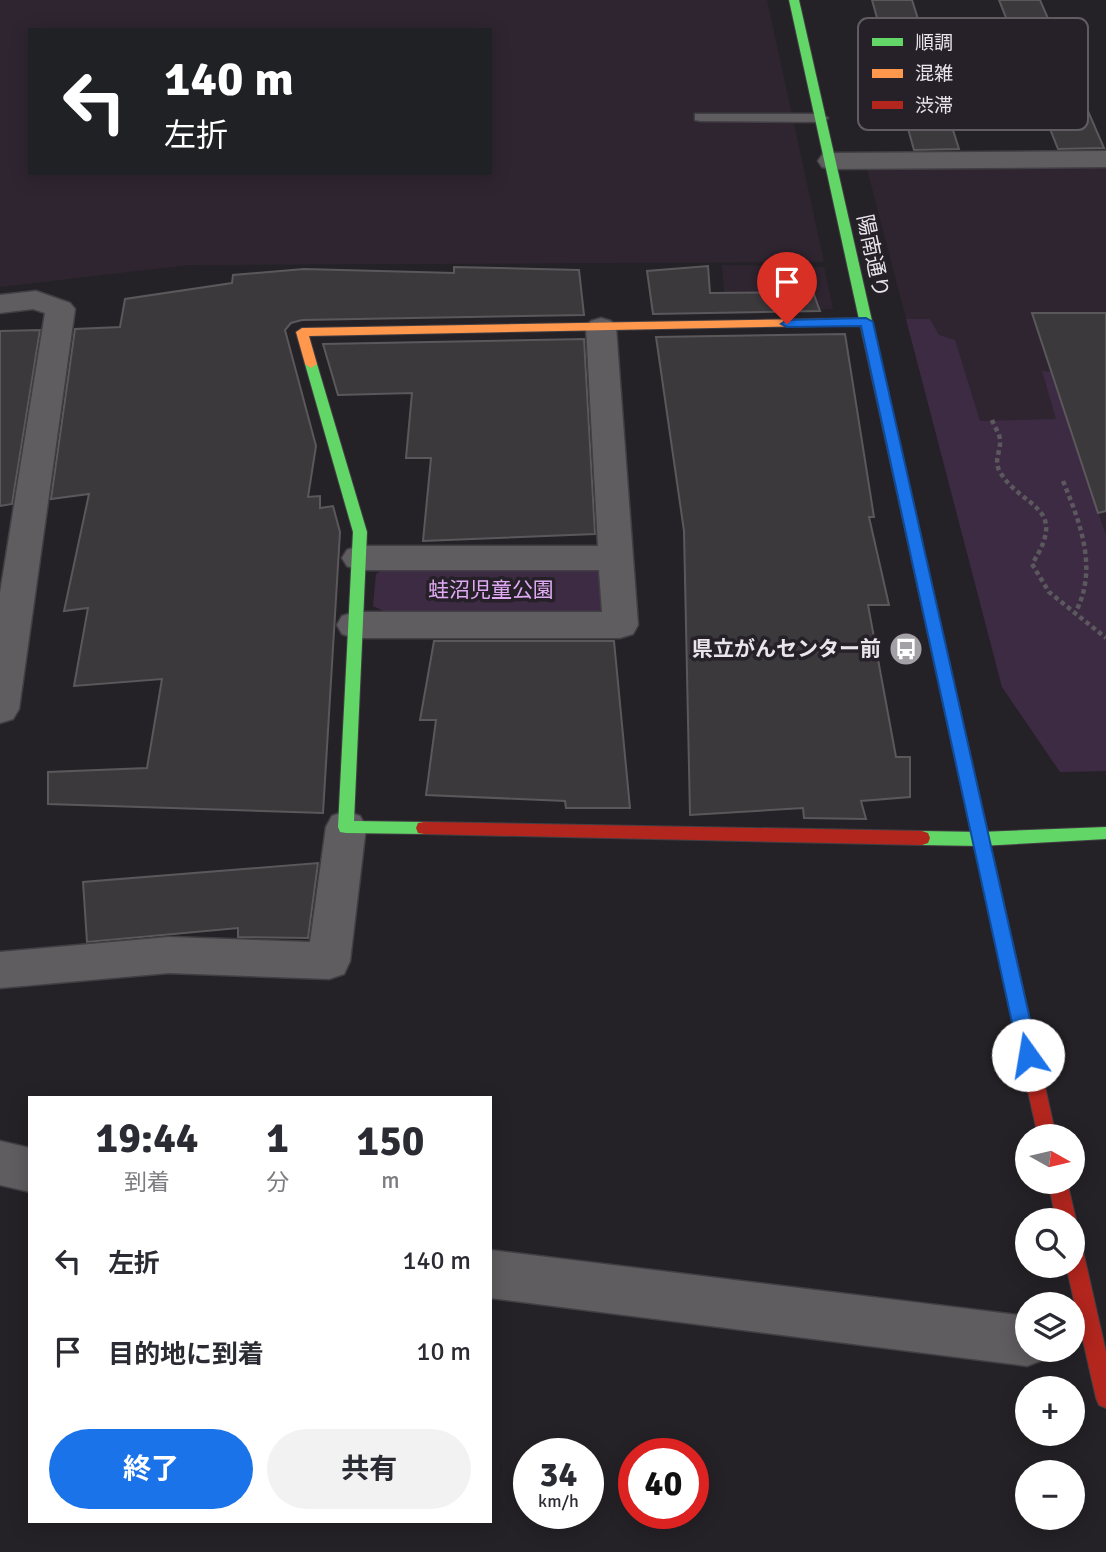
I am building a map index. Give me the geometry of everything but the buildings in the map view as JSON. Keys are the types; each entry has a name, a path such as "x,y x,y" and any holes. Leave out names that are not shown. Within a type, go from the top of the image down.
{"street":[{"name":"陽南通り","path":"794,0 1044,1124"},
{"path":"831,161 1106,159"},
{"path":"0,304 36,300 60,309 0,709"},
{"path":"0,970 169,955 329,961 346,827 360,532 302,332 866,322"},
{"path":"355,625 620,625 601,327"},
{"path":"359,558 615,558"},
{"path":"346,827 980,839 1106,833"},
{"path":"0,1163 28,1170"},
{"path":"492,1274 1015,1340"},
{"path":"1085,1350 1106,1398"}],"lane":[{"path":"700,117 821,118"}],"path":[{"path":"992,420 1000,440 994,455 1000,475 1027,495 1042,514 1046,536 1032,564 1049,592 1074,615 1106,638"},
{"path":"1063,481 1075,513 1089,583 1084,602 1074,615"}],"shaded area":[{"path":"0,0 767,0 824,262 188,265 0,287"},
{"path":"1106,168 1106,771 1060,772 1002,687 867,169"},
{"path":"722,265 824,267 833,309 726,314"}],"green space":[{"path":"906,319 930,319 939,335 955,340 980,421 1056,419 1042,371 1051,372 1106,535 1106,771 1060,772 1002,687"},
{"name":"蛙沼児童公園","path":"389,566 593,567 607,573 609,605 596,614 386,612 373,606 376,574"}],"traffic: fast":[{"path":"794,0 903,488"},
{"path":"311,364 360,532 346,827 424,828"},
{"path":"922,838 980,839 1106,833"}],"traffic: slow":[{"path":"311,364 302,332 866,322"},
{"path":"903,488 1017,1002"}],"traffic: jam":[{"path":"424,828 922,838"},
{"path":"1017,1002 1044,1124"},
{"path":"1060,1194 1063,1208"},
{"path":"1079,1278 1106,1398"}],"place":[{"name":"県立がんセンター前","path":"906,649"}],"route":[{"path":"787,324 866,322 1028,1055"}]}
